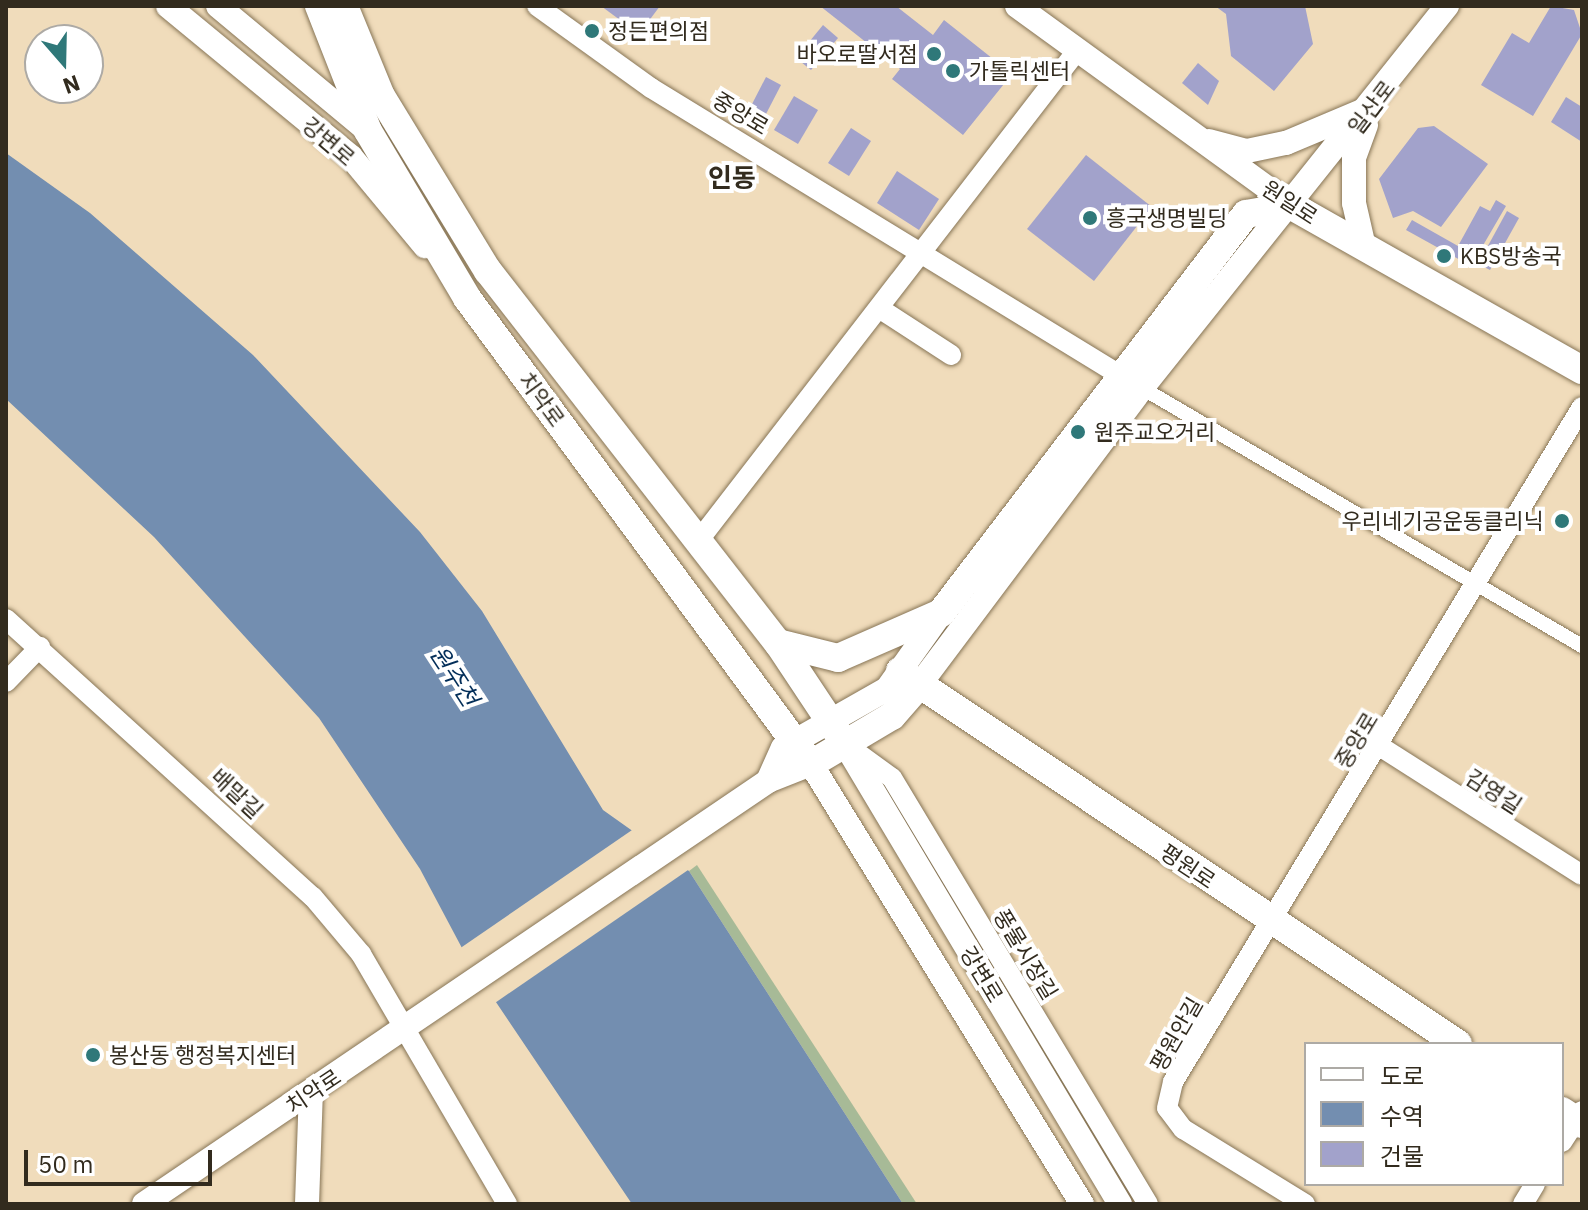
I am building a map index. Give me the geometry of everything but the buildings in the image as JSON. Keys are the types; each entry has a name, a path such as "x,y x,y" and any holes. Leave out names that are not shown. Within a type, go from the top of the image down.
{"main road":[{"name":"치악로","path":"319,6 368,131 467,298 803,753"},
{"name":"치악로","path":"344,6 381,96 488,271 778,643 838,733"},
{"name":"강변로","path":"368,131 488,271"},
{"name":"원일로","path":"1292,206 1582,370"},
{"path":"778,643 838,658 941,613 1133,382 1246,214 1292,206"},
{"path":"803,753 838,733 892,716 910,677"},
{"name":"평원로","path":"910,677 1272,923 1455,1042"}],"street":[{"name":"강변로","path":"168,6 351,157 467,298"},
{"path":"219,7 251,6"},
{"name":"중앙로","path":"537,6 651,88 928,251 1133,382 1480,581 1582,646"},
{"name":"원일로","path":"1017,6 1076,52 1292,206"},
{"name":"일산로","path":"1292,206 1373,107 1447,6"},
{"name":"강변로","path":"219,7 368,131"},
{"path":"699,540 879,308 928,251 1076,52"},
{"path":"1195,137 1247,151 1300,138 1373,107"},
{"path":"1364,247 1354,203 1354,158 1373,107"},
{"path":"879,308 951,355"},
{"path":"910,677 1133,382"},
{"name":"중앙로","path":"1272,923 1381,747 1582,407"},
{"path":"910,677 941,613"},
{"name":"배말길","path":"6,619 313,897 361,954 413,1024 507,1204"},
{"path":"6,682 40,647"},
{"name":"강변로","path":"838,733 1120,1204"},
{"name":"풍물시장길","path":"838,733 892,778 1148,1204"},
{"name":"감영길","path":"1381,747 1582,875"},
{"name":"치악로","path":"144,1204 768,781 783,748 803,753"},
{"name":"강변로","path":"803,753 1082,1204"},
{"name":"평원안길","path":"1272,923 1173,1082 1167,1108 1183,1129 1305,1204"},
{"path":"307,1204 311,1092"},
{"path":"1523,1204 1534,1186"}],"green space":[{"path":"697,865 917,1204 903,1204 689,871"}],"water":[{"name":"원주천","path":"6,153 90,213 253,355 420,532 482,611 603,810 689,871 903,1204 632,1204 471,965 420,869 319,718 154,537 6,399"}],"pier":[{"path":"635,828 691,868 492,1005 459,949"}],"place":[{"name":"정든편의점","path":"592,31"},
{"name":"바오로딸서점","path":"934,54"},
{"name":"가톨릭센터","path":"953,71"},
{"name":"흥국생명빌딩","path":"1090,218"},
{"name":"KBS방송국","path":"1444,256"},
{"name":"원주교오거리","path":"1078,432"},
{"name":"우리네기공운동클리닉","path":"1562,521"},
{"name":"봉산동 행정복지센터","path":"93,1055"}],"district":[{"name":"인동","path":"732,178"}]}
